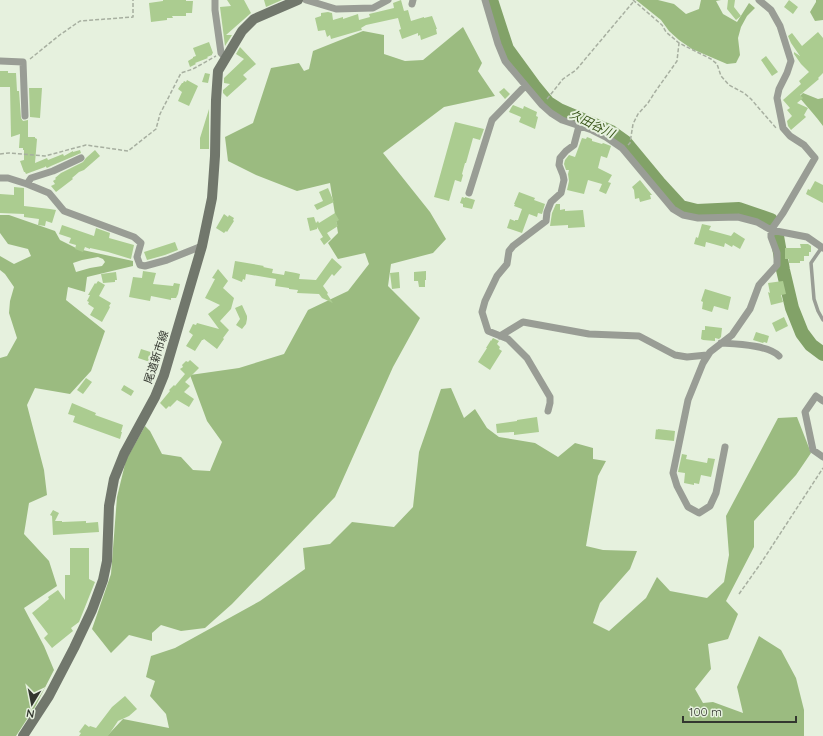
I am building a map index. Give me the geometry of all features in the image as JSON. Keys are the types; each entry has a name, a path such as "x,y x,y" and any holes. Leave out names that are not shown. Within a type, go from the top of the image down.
{"main road":[{"name":"尾道新市線","path":"23,736 49,696 74,648 92,610 103,580 107,561 109,506 114,479 124,454 155,397 164,375 202,246 212,198 216,156 216,100 218,71 224,56 242,31 254,19 298,0"}],"street":[{"path":"216,0 215,10 224,56"},
{"path":"306,0 336,9 373,8 388,0"},
{"path":"485,0 498,44 505,61 542,105 562,120 592,130 606,137 622,148 673,209 683,215 698,218 738,217 757,222 771,230 807,237 822,248"},
{"path":"725,447 716,493 710,506 699,513 688,507 677,486 673,473 688,400 703,363 708,355 732,335 750,309 759,285 777,265 777,253 771,237 771,230 783,213 815,158 804,145 790,136 783,128 777,98 778,89 787,73 791,61 780,26 771,10 759,0"},
{"path":"0,61 23,62 25,116"},
{"path":"469,193 492,120 525,86"},
{"path":"548,412 550,396 527,358 508,339 488,331 482,312 485,301 498,276 507,264 509,251 513,246 546,221 550,202 561,193 564,180 559,165 560,158 574,145 579,126"},
{"path":"27,184 31,178 53,171 81,158"},
{"path":"0,178 8,178 49,193 64,211 134,237 141,243 137,257 140,265 145,266 167,260 202,246"},
{"path":"500,336 523,322 589,334 639,336 675,355 687,357 708,355"},
{"path":"721,343 759,347 776,353 778,356"},
{"path":"823,401 816,396 805,412 813,450 823,457"}],"lane":[{"path":"822,248 812,263 814,300 818,312 823,320"}],"path":[{"path":"23,62 32,58 61,34 80,22 133,17 133,0"},
{"path":"542,105 563,79 576,70 634,0 662,25 666,32 679,43 711,59 717,64 722,76 729,85 744,93 751,99 779,132"},
{"path":"622,148 630,143 633,124 638,114 648,104 677,61 679,43"},
{"path":"0,154 9,153 45,156 86,145 128,151 156,129 160,114 181,73 224,56"},
{"path":"739,594 823,468"}],"green space":[{"path":"636,0 658,0 674,4 686,14 699,9 701,0 721,0 716,1 723,14 737,22 749,3 755,8 747,16 741,27 738,38 740,55 736,63 727,64 692,49 679,40 669,31 661,20"},
{"path":"816,0 823,0 823,20 815,21 810,12"},
{"path":"463,27 482,63 478,71 495,96 444,107 383,153 430,212 446,239 433,253 391,264 388,286 420,318 393,367 335,497 232,604 205,628 181,631 161,625 152,633 152,641 129,635 111,653 92,629 111,574 117,497 126,460 145,426 150,431 162,454 181,457 193,470 210,471 222,442 207,421 190,375 239,368 284,354 308,310 348,291 369,264 365,253 338,259 328,243 338,233 330,183 297,191 256,175 228,161 225,137 253,123 271,68 299,63 304,71 309,69 313,51 363,31 384,35 384,54 405,61 423,60"},
{"path":"803,93 818,99 823,98 823,126 799,97"},
{"path":"0,215 9,215 55,231 60,240 78,249 133,261 133,266 87,277 85,292 68,287 66,300 105,331 91,371 70,394 35,388 27,405 44,470 47,495 29,503 24,534 49,561 57,586 24,608 44,646 54,670 35,707 16,736 0,736 0,358 7,356 17,338 9,313 10,301 14,287 5,274 0,270 0,256 14,264 31,256 28,249 8,244 0,233","holes":["98,257 103,259 105,262 102,266 76,272 73,263"]},
{"path":"451,388 464,418 475,409 487,428 499,437 535,443 558,457 575,443 593,448 593,459 606,461 598,476 586,546 603,550 637,551 630,569 600,603 593,623 609,631 646,598 657,577 670,591 707,598 724,582 729,555 726,516 778,418 797,417 811,453 796,475 754,521 754,547 726,601 738,614 728,639 708,644 711,669 695,689 703,703 713,702 743,713 737,687 759,636 781,650 796,678 804,710 804,736 107,736 123,719 169,728 166,714 150,696 155,681 146,677 151,656 175,648 260,601 305,569 303,548 330,544 352,522 394,527 413,507 419,452 441,389"}],"building":[{"path":"163,0 193,1 192,13 186,13 186,16 172,16 173,18 167,18 167,20 151,22 149,3"},
{"path":"227,0 244,0 251,13 226,35 232,35 225,46 220,7 231,6"},
{"path":"264,0 282,0 266,7"},
{"path":"401,0 404,11 408,10 411,21 432,16 437,29 437,34 421,40 418,33 402,39 399,30 401,29 398,18 366,25 361,28 362,30 331,39 330,35 327,37 325,30 318,31 315,18 321,16 321,13 332,13 333,20 343,17 343,19 358,14 359,20 370,17 369,14 394,8 393,3"},
{"path":"728,0 735,0 734,7 741,16 736,20 727,9"},
{"path":"789,0 798,7 793,14 784,7"},
{"path":"818,32 823,38 823,73 818,78 819,79 800,95 803,98 797,103 808,108 804,115 806,117 791,130 787,121 792,116 787,110 790,108 783,100 801,84 799,81 809,72 794,54 794,52 800,56 788,36 792,33 802,46"},
{"path":"209,42 213,53 212,55 190,67 188,61 196,56 193,48"},
{"path":"240,47 256,64 243,75 247,79 227,97 223,93 223,90 230,84 224,83 224,78 244,59 236,54"},
{"path":"766,56 778,72 772,76 761,60"},
{"path":"0,71 16,73 21,118 23,121 28,120 28,137 35,137 37,139 35,163 63,154 64,156 73,151 80,150 81,153 47,168 45,166 26,174 24,172 20,161 24,160 24,150 23,148 19,148 20,134 11,137 10,87 0,87"},
{"path":"205,73 210,74 208,83 202,82"},
{"path":"187,80 198,86 189,106 178,101 182,92 178,89 184,81 186,82"},
{"path":"29,88 42,88 40,118 30,117"},
{"path":"504,88 510,94 505,99 499,92"},
{"path":"513,105 523,109 524,106 537,112 536,116 538,117 535,129 519,122 521,117 509,112"},
{"path":"209,109 209,149 200,149 200,138"},
{"path":"455,122 484,129 480,140 473,138 461,182 455,180 449,201 434,197"},
{"path":"587,137 592,139 592,141 611,146 607,158 601,156 598,168 612,175 608,182 611,183 606,194 599,191 602,184 588,180 584,194 567,190 569,170 566,170 564,164 565,160 569,155 575,157 582,138 586,139"},
{"path":"95,150 100,156 56,192 51,186 55,184 53,181 56,179 55,178 61,173 83,162"},
{"path":"640,180 652,195 650,195 651,199 640,202 639,198 635,199 634,190 632,187"},
{"path":"815,181 823,185 823,203 806,194 808,189 810,190"},
{"path":"14,187 24,188 24,206 56,210 52,223 46,221 45,226 38,225 39,219 24,217 24,214 0,213 0,194 14,195"},
{"path":"328,188 334,202 317,210 314,205 323,201 319,192"},
{"path":"519,192 535,198 534,200 545,204 542,214 538,213 537,217 529,214 522,233 507,228 510,219 515,221 518,220 522,209 514,206"},
{"path":"462,197 475,200 472,209 463,207 463,204 460,203"},
{"path":"556,204 560,204 560,210 583,210 585,227 568,228 568,225 550,226 552,213"},
{"path":"335,213 339,220 336,222 338,226 327,233 331,239 324,245 320,239 323,237 317,227 317,229 310,231 307,218 314,217 316,223 318,221 319,223"},
{"path":"224,214 228,217 229,215 234,218 234,221 227,232 226,231 224,233 216,228"},
{"path":"702,224 711,226 709,230 731,236 734,232 745,239 740,249 725,243 724,247 706,242 705,247 694,244 696,237 698,238"},
{"path":"62,225 94,236 96,228 110,233 109,238 134,245 131,259 85,247 83,252 75,249 76,245 69,243 71,238 59,234"},
{"path":"175,242 178,250 147,260 144,252"},
{"path":"800,244 808,244 811,246 809,256 804,256 804,261 800,261 800,263 789,263 789,259 785,259 785,248 801,248"},
{"path":"332,258 342,267 334,276 332,274 323,286 333,303 322,298 319,294 297,293 298,290 275,286 276,279 246,274 245,280 243,279 242,282 232,278 235,261 264,266 263,267 273,269 272,273 284,275 285,271 300,274 299,279 316,280"},
{"path":"218,269 228,281 223,288 234,298 231,309 220,321 229,330 217,349 204,339 195,351 186,346 193,335 189,332 193,324 196,325 197,323 219,329 208,314 220,305 205,298 215,279 212,278"},
{"path":"143,271 156,273 153,284 173,286 174,283 180,284 176,298 171,298 171,300 151,296 150,301 129,297 133,277 142,278"},
{"path":"426,271 425,287 419,287 418,281 414,281 414,272"},
{"path":"116,272 117,280 115,280 115,282 103,283 101,274"},
{"path":"399,272 400,288 392,289 390,273"},
{"path":"98,281 105,285 99,296 111,303 102,322 90,315 94,308 88,304 89,302 87,301 90,295 88,295 95,283 96,284"},
{"path":"783,281 786,294 781,295 783,302 771,305 768,292 770,293 768,283"},
{"path":"705,289 731,297 728,310 714,306 712,312 702,309 703,302 701,301"},
{"path":"242,305 247,319 246,324 242,329 236,325 240,319 235,308"},
{"path":"784,317 788,326 776,332 772,323"},
{"path":"705,326 722,328 721,337 719,339 715,338 715,341 701,339 702,330 705,330"},
{"path":"756,332 769,336 767,343 753,340"},
{"path":"493,338 499,341 497,344 500,347 499,349 502,351 490,370 478,362"},
{"path":"141,349 160,355 159,361 151,359 150,362 138,358"},
{"path":"190,360 199,368 185,382 190,386 184,392 194,399 189,407 177,400 166,409 160,403 170,391 169,390 174,385 175,386 185,374 180,369 186,361 188,362"},
{"path":"86,378 92,382 83,394 77,390"},
{"path":"124,385 134,391 131,396 121,390"},
{"path":"72,403 96,413 95,415 123,425 120,439 73,422 75,416 68,414"},
{"path":"537,417 539,432 514,435 514,432 497,433 496,424"},
{"path":"656,429 675,431 674,441 655,439"},
{"path":"682,454 687,455 686,459 707,463 708,458 715,459 711,477 701,475 699,484 694,483 694,485 684,483 685,473 678,472"},
{"path":"53,510 59,513 55,521 86,521 86,523 98,522 99,532 53,535 52,516 50,515"},
{"path":"70,548 89,548 89,579 95,582 79,622 71,628 73,631 52,648 44,638 48,634 32,613 49,599 48,597 58,590 65,600 65,575 70,575"},
{"path":"125,696 137,709 129,716 118,721 108,736 79,736 81,733 79,732 85,724 89,727 96,728 112,707"}],"waterway":[{"name":"久田谷川","path":"491,0 507,49 548,103 559,110 611,132 625,142 681,207 697,211 739,209 771,220"},
{"name":"久田谷川","path":"777,236 792,308 802,333 811,345 823,354"}]}
